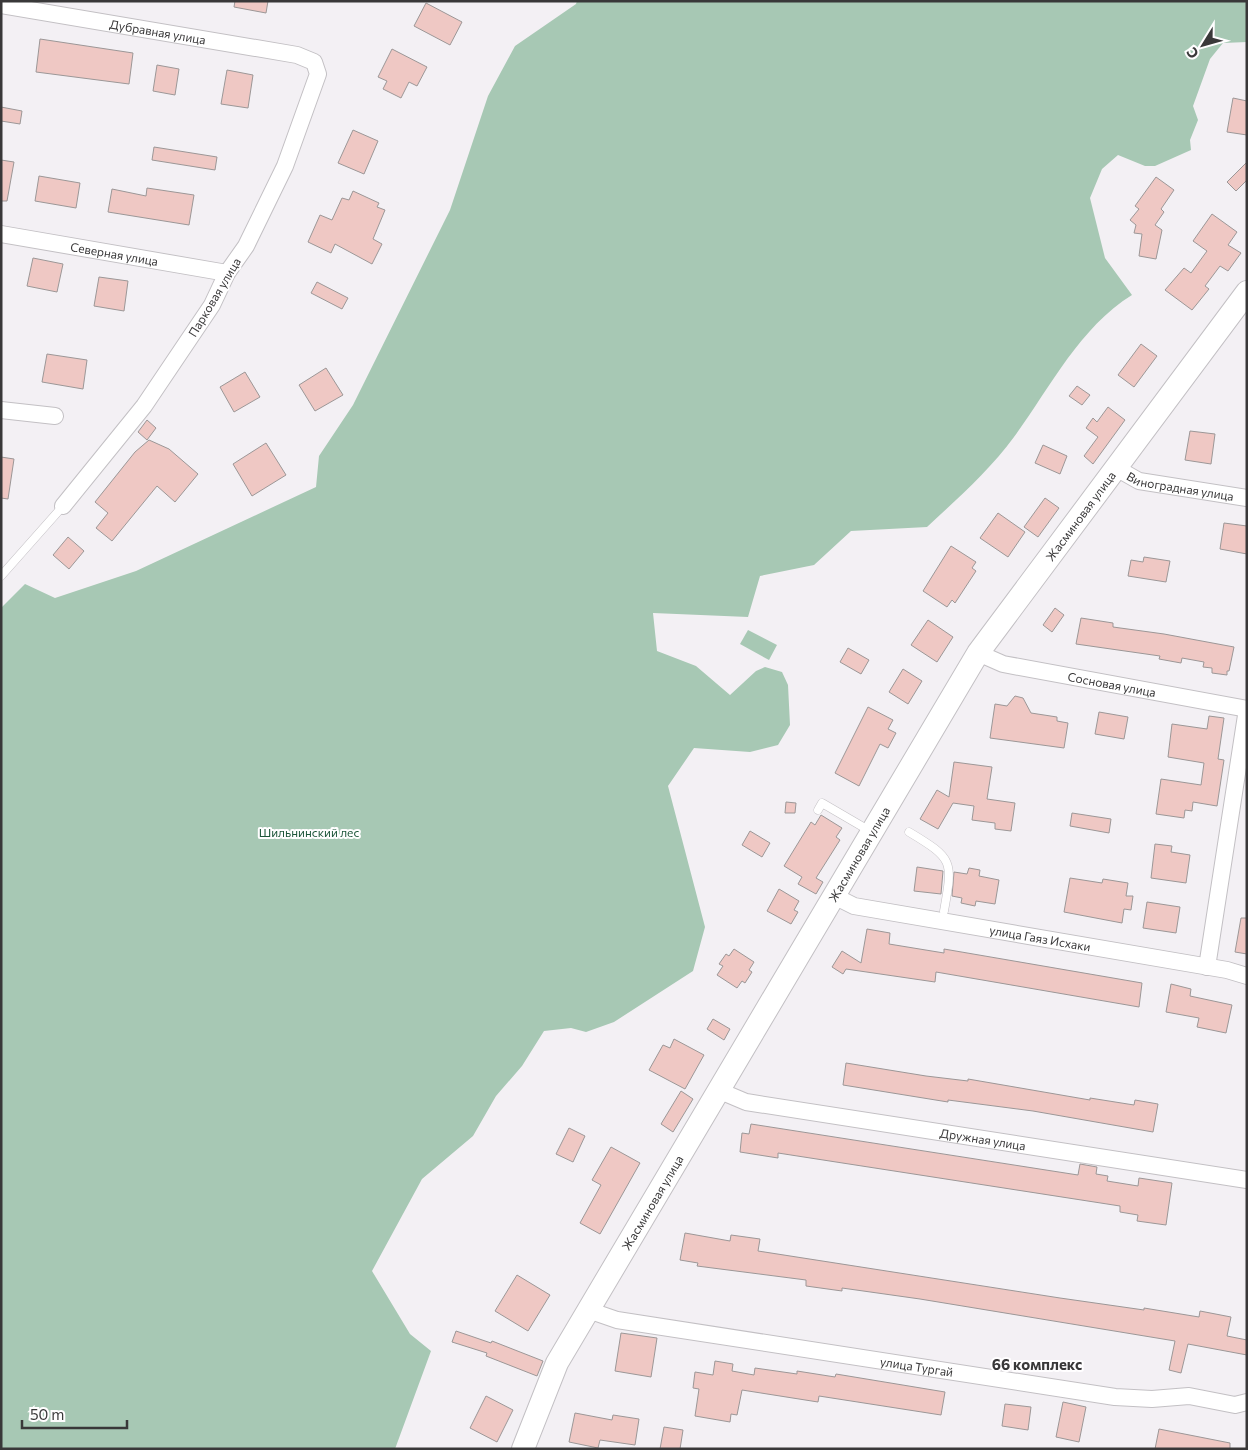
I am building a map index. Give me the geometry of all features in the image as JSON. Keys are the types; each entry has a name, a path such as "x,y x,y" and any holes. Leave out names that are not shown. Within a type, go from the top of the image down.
{"street":[{"name":"Дубравная улица","path":"1,5 297,55 314,62"},
{"name":"Парковая улица","path":"63,506 144,406 212,305 227,273 246,246 285,166 318,74 314,62"},
{"name":"Северная улица","path":"1,234 227,273"},
{"name":"Жасминовая улица","path":"523,1449 552,1374 588,1310 874,833 978,653 1247,292"},
{"path":"1,410 55,416"},
{"name":"Виноградная улица","path":"1116,468 1140,481 1247,498"},
{"name":"Сосновая улица","path":"978,653 1003,664 1247,709"},
{"path":"1207,967 1247,709"},
{"name":"улица Гаяз Исхаки","path":"836,896 854,906 1207,967 1247,976"},
{"name":"Дружная улица","path":"720,1091 746,1102 1247,1180"},
{"name":"улица Тургай","path":"588,1310 617,1320 1116,1397 1152,1399 1189,1396 1235,1405 1247,1402"}],"lane":[{"path":"1,576 63,506"},
{"path":"818,810 822,803 874,833"},
{"path":"909,832 931,845 949,866 951,874 944,911"}],"green space":[{"name":"Шильнинский лес","path":"577,1 1247,1 1247,42 1223,43 1210,59 1193,106 1198,120 1190,140 1191,150 1155,166 1145,166 1118,155 1102,169 1090,198 1105,258 1132,295 1096,324 1067,360 1014,437 961,495 927,527 851,531 814,565 760,576 748,617 653,613 657,651 696,666 730,695 756,671 765,667 782,672 788,685 790,725 778,745 750,752 694,748 668,786 705,927 693,971 614,1022 586,1032 571,1028 544,1031 522,1066 496,1096 473,1136 422,1179 372,1271 410,1334 431,1351 395,1449 1,1449 1,608 25,584 55,598 136,571 316,487 319,456 353,405 450,210 488,96 515,46 576,4"},
{"path":"748,630 777,645 769,660 740,644"}],"building":[{"path":"235,1 268,1 266,13 234,7"},
{"path":"426,3 462,22 450,45 414,26"},
{"path":"40,39 133,53 129,84 36,72"},
{"path":"392,49 427,67 417,86 409,82 401,98 383,89 387,81 378,77"},
{"path":"157,65 179,69 175,95 153,91"},
{"path":"227,70 253,75 248,108 221,104"},
{"path":"1233,98 1247,101 1247,135 1227,132"},
{"path":"1,107 22,111 20,124 1,121"},
{"path":"353,130 378,141 364,174 338,163"},
{"path":"154,147 217,157 215,170 152,160"},
{"path":"1,160 14,162 7,201 1,201"},
{"path":"1247,162 1247,180 1236,191 1227,182"},
{"path":"39,176 80,183 76,208 35,201"},
{"path":"1156,177 1174,190 1161,209 1164,212 1155,225 1162,230 1156,259 1139,256 1142,234 1134,233 1136,225 1130,220 1139,209 1135,206"},
{"path":"147,188 194,195 189,225 108,212 112,189 146,196"},
{"path":"353,191 379,203 377,207 385,210 373,239 382,244 372,264 335,244 331,253 308,242 320,215 332,220 342,198 349,200"},
{"path":"1212,214 1237,232 1228,245 1241,253 1228,271 1220,266 1205,286 1209,289 1192,310 1165,290 1184,268 1191,273 1207,251 1193,241"},
{"path":"33,258 63,264 57,292 27,286"},
{"path":"99,277 128,281 124,311 94,306"},
{"path":"317,282 348,298 342,309 311,293"},
{"path":"1141,344 1157,356 1134,387 1118,375"},
{"path":"47,354 87,360 83,389 42,382"},
{"path":"326,368 343,395 315,411 299,385"},
{"path":"245,372 260,397 234,412 220,387"},
{"path":"1077,386 1090,395 1082,405 1069,396"},
{"path":"1108,407 1125,420 1093,464 1084,456 1098,437 1086,428 1093,418 1097,422"},
{"path":"147,420 156,428 147,440 138,432"},
{"path":"1190,431 1215,434 1211,464 1185,460"},
{"path":"149,440 169,449 198,474 175,502 157,486 112,541 96,528 108,513 95,502 135,452"},
{"path":"266,443 286,475 252,496 233,464"},
{"path":"1043,445 1067,456 1060,474 1035,463"},
{"path":"1,457 14,459 8,499 1,498"},
{"path":"1045,498 1059,508 1038,537 1024,527"},
{"path":"998,513 1025,532 1008,557 980,538"},
{"path":"1224,523 1247,526 1247,554 1220,549"},
{"path":"68,537 84,551 69,569 53,555"},
{"path":"951,546 976,562 972,568 976,571 955,603 952,600 947,607 923,591"},
{"path":"1144,557 1170,561 1166,582 1128,576 1131,560 1143,562"},
{"path":"1055,608 1064,615 1052,632 1043,625"},
{"path":"1081,618 1113,623 1113,627 1234,647 1229,671 1227,671 1227,675 1212,673 1212,668 1203,667 1204,662 1182,658 1181,663 1159,659 1160,656 1076,644"},
{"path":"928,620 953,637 937,662 911,645"},
{"path":"848,648 869,660 861,674 840,662"},
{"path":"903,669 922,681 908,704 889,692"},
{"path":"1015,696 1023,698 1031,713 1057,717 1057,721 1068,723 1064,748 990,738 995,704 1007,706"},
{"path":"868,707 893,720 888,729 896,733 888,748 880,744 859,786 835,773"},
{"path":"1099,712 1128,717 1124,739 1095,734"},
{"path":"1209,716 1224,718 1218,759 1224,760 1217,806 1193,802 1192,811 1185,810 1184,818 1156,814 1161,779 1201,785 1204,763 1168,757 1172,724 1207,729"},
{"path":"954,762 992,767 987,799 1015,803 1011,831 995,829 995,823 972,820 974,806 953,803 938,829 920,819 937,790 949,797"},
{"path":"786,802 796,803 795,813 785,813"},
{"path":"1072,813 1111,819 1109,833 1070,826"},
{"path":"821,815 842,828 836,837 840,840 816,878 823,882 816,894 798,884 802,877 784,866 811,822 815,825"},
{"path":"750,831 770,843 762,857 742,845"},
{"path":"1155,844 1172,846 1171,852 1190,855 1186,883 1151,878"},
{"path":"917,867 943,871 941,894 914,891"},
{"path":"969,868 980,870 979,876 999,880 995,904 976,901 975,906 961,903 962,898 952,896 954,872 967,874"},
{"path":"1070,878 1102,883 1103,879 1128,883 1126,896 1133,896 1131,910 1124,909 1122,923 1064,912"},
{"path":"779,889 799,901 794,910 798,912 791,924 767,911"},
{"path":"1147,902 1180,907 1176,933 1143,928"},
{"path":"1241,918 1247,918 1247,954 1235,952"},
{"path":"867,929 890,933 889,944 944,953 944,949 1142,983 1139,1007 936,972 935,982 846,969 843,974 832,967 842,951 861,963"},
{"path":"734,949 754,962 749,970 752,972 745,983 742,981 737,988 717,975 723,966 719,964 726,954 729,956"},
{"path":"1171,984 1191,989 1190,996 1232,1005 1226,1033 1197,1027 1199,1018 1166,1012"},
{"path":"713,1019 730,1029 724,1040 707,1029"},
{"path":"674,1039 704,1055 685,1089 649,1070 663,1045 670,1048"},
{"path":"846,1063 926,1076 968,1081 968,1079 1090,1100 1090,1098 1134,1105 1135,1100 1158,1104 1153,1132 1033,1111 948,1100 948,1102 843,1085"},
{"path":"681,1091 693,1099 673,1132 661,1124"},
{"path":"751,1124 1078,1175 1080,1164 1097,1167 1096,1174 1108,1176 1107,1181 1138,1186 1139,1178 1172,1183 1166,1225 1137,1221 1138,1215 1120,1212 1120,1206 778,1153 778,1158 740,1152 742,1133 749,1134"},
{"path":"569,1128 585,1136 573,1162 556,1154"},
{"path":"611,1147 640,1163 600,1234 580,1223 601,1185 592,1180"},
{"path":"685,1233 730,1241 731,1235 760,1239 758,1251 1060,1298 1199,1317 1200,1311 1231,1317 1227,1336 1247,1340 1247,1355 1188,1344 1181,1373 1169,1370 1175,1341 920,1299 842,1288 842,1291 806,1286 806,1280 697,1266 698,1263 680,1260"},
{"path":"517,1275 550,1295 528,1331 495,1311"},
{"path":"456,1331 491,1343 492,1341 543,1361 537,1376 486,1356 487,1353 452,1342"},
{"path":"621,1333 657,1338 651,1377 615,1371"},
{"path":"715,1361 733,1364 732,1371 754,1375 755,1368 797,1374 797,1371 835,1377 836,1374 945,1392 941,1415 819,1396 818,1402 742,1390 737,1415 731,1414 730,1422 695,1416 699,1389 693,1388 695,1372 713,1375"},
{"path":"486,1396 513,1410 497,1442 470,1428"},
{"path":"1063,1402 1086,1407 1079,1442 1056,1437"},
{"path":"1005,1404 1031,1407 1028,1430 1002,1426"},
{"path":"575,1413 612,1420 613,1415 639,1419 635,1445 600,1440 598,1448 569,1442"},
{"path":"664,1427 683,1430 680,1449 660,1449"},
{"path":"1159,1429 1230,1443 1230,1449 1155,1449"}],"district":[{"name":"66 комплекс","path":"1037,1364"}]}
